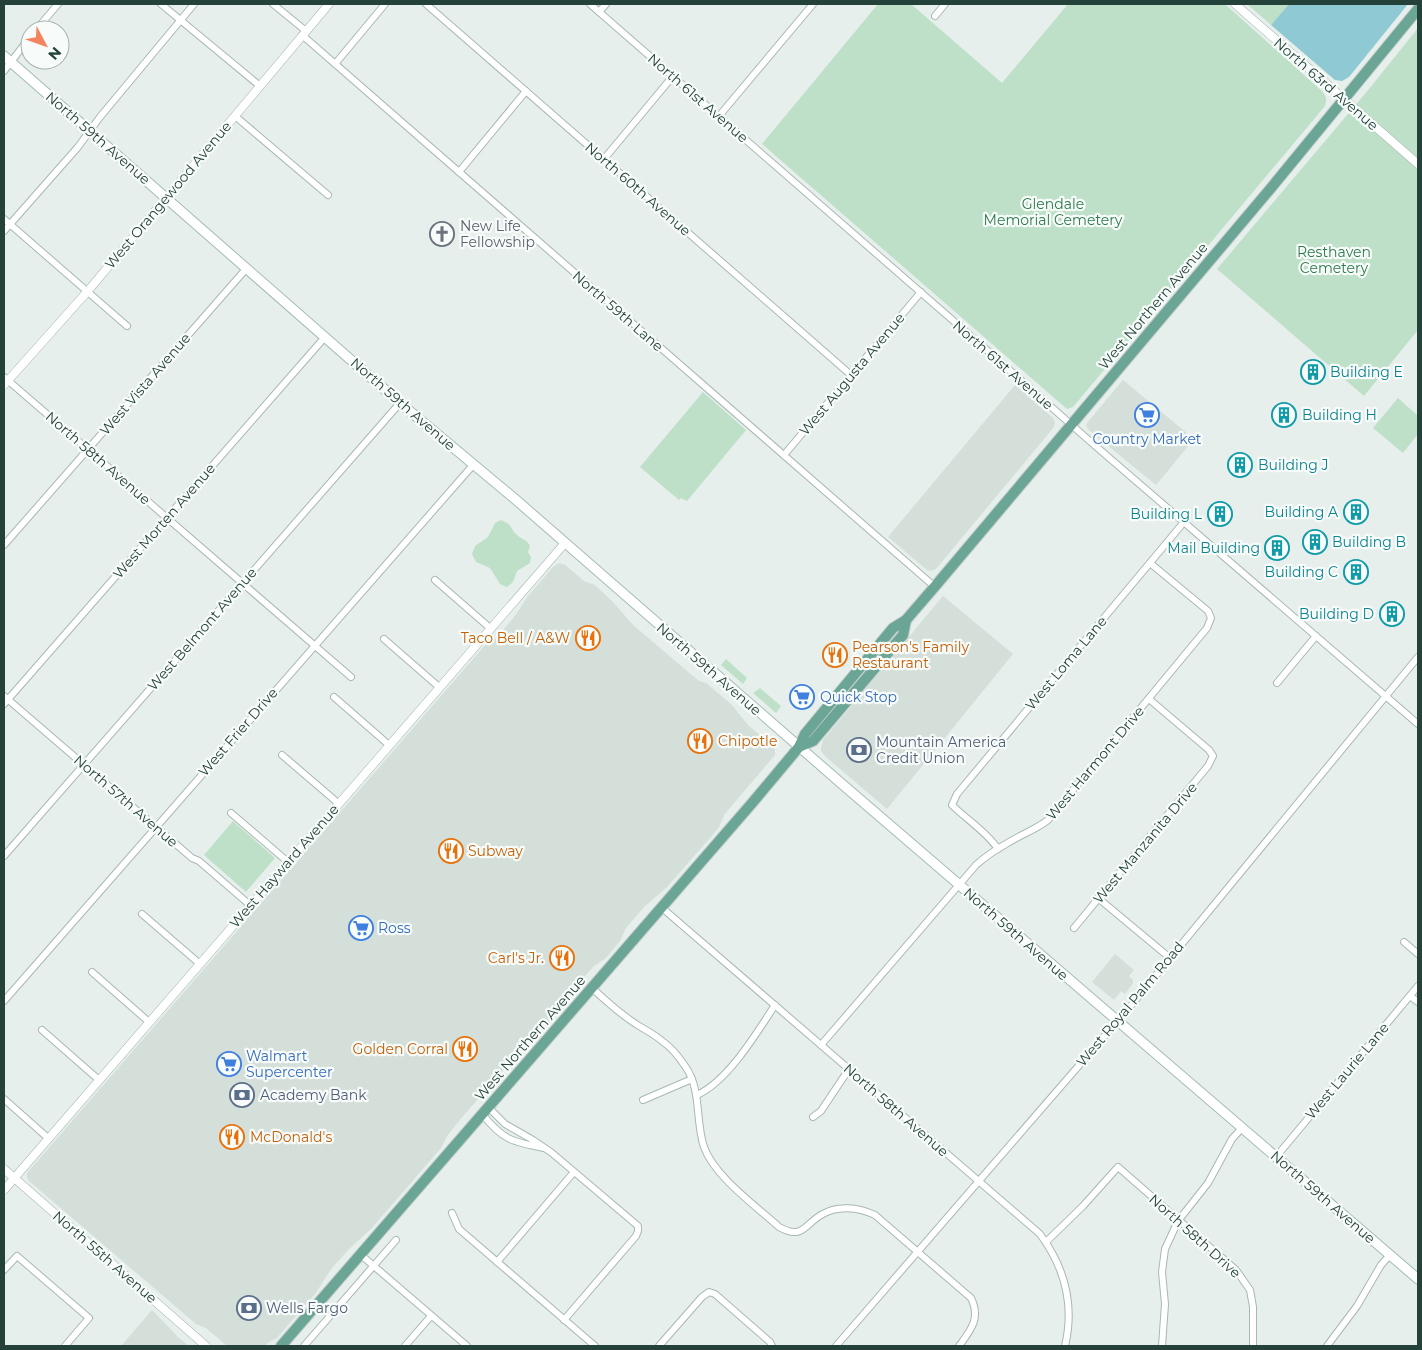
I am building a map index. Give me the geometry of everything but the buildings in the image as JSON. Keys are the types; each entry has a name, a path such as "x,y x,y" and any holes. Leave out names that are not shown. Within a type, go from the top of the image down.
{"main road":[{"name":"West Northern Avenue","path":"280,1346 799,747 805,734 893,628 906,620 935,587 1344,100 1418,9"},
{"name":"North 59th Avenue","path":"7,59 400,403 474,464 799,747 1418,1279"}],"street":[{"path":"44,20 58,4"},
{"path":"161,4 260,86"},
{"path":"4,231 78,147 89,131 194,4"},
{"name":"North 59th Lane","path":"273,4 335,64 935,587"},
{"name":"West Orangewood Avenue","path":"5,380 87,292 329,4"},
{"path":"335,64 385,4"},
{"name":"North 60th Avenue","path":"426,4 851,375"},
{"name":"North 61st Avenue","path":"590,4 1418,724"},
{"path":"599,12 606,4"},
{"path":"719,116 813,4"},
{"path":"935,16 945,4"},
{"name":"North 63rd Avenue","path":"1235,4 1418,164"},
{"path":"4,71 7,59 20,47"},
{"path":"604,159 673,76"},
{"path":"459,172 526,91"},
{"path":"235,116 328,195"},
{"path":"4,220 127,326"},
{"name":"West Vista Avenue","path":"4,545 246,269"},
{"name":"West Augusta Avenue","path":"784,455 921,292"},
{"name":"West Morten Avenue","path":"5,700 325,338"},
{"name":"North 58th Avenue","path":"5,380 88,449 351,677"},
{"name":"West Belmont Avenue","path":"4,856 400,403"},
{"name":"West Frier Drive","path":"4,1001 474,464"},
{"name":"West Loma Lane","path":"998,849 988,836 952,805 957,794 1184,522"},
{"name":"West Hayward Avenue","path":"4,1190 564,543"},
{"name":"West Harmont Drive","path":"821,1044 976,865 998,849 1048,820 1207,628 1211,618 1208,611 1150,563"},
{"path":"435,580 490,628"},
{"path":"1277,683 1316,636"},
{"path":"384,639 440,686"},
{"name":"West Royal Palm Road","path":"836,1346 1170,958 1418,657"},
{"path":"334,697 389,745"},
{"name":"West Manzanita Drive","path":"1074,928 1208,766 1213,756 1209,750 1149,699"},
{"name":"North 57th Avenue","path":"5,700 250,905"},
{"path":"282,755 338,803"},
{"path":"231,813 288,862"},
{"path":"1098,898 1170,958"},
{"name":"North 58th Avenue","path":"661,908 1034,1228 1046,1242 1060,1267 1066,1284 1069,1328 1065,1346"},
{"path":"142,914 200,964"},
{"path":"1404,942 1418,954"},
{"path":"92,972 150,1022"},
{"name":"West Laurie Lane","path":"1276,1157 1418,986"},
{"path":"592,988 636,1024 663,1041 685,1066 697,1095 704,1147 709,1159 721,1175 780,1227 786,1230 796,1232 806,1228 820,1215 832,1210 858,1209 875,1215 971,1298 976,1314 972,1329 959,1346"},
{"path":"1410,996 1418,1002"},
{"path":"697,1095 707,1091 721,1078 740,1055 775,1005"},
{"path":"42,1030 99,1080"},
{"path":"813,1117 821,1111 849,1069"},
{"path":"644,1100 692,1079"},
{"path":"4,1099 48,1138"},
{"path":"485,1111 492,1127 508,1139 546,1148"},
{"path":"485,1111 546,1148 638,1226 636,1236 564,1320"},
{"path":"1162,1346 1165,1304 1162,1272 1165,1249 1178,1221 1208,1183 1232,1139 1242,1128"},
{"name":"North 58th Drive","path":"1046,1242 1083,1206 1118,1167 1236,1270 1250,1290 1253,1307 1253,1346"},
{"name":"North 55th Avenue","path":"4,1169 206,1346"},
{"path":"497,1262 574,1172"},
{"path":"452,1213 459,1230 595,1346"},
{"path":"304,1346 396,1240"},
{"path":"361,1254 467,1346"},
{"path":"1327,1346 1357,1306 1381,1265 1390,1254"},
{"path":"4,1270 17,1256 89,1318 65,1346"},
{"path":"659,1346 702,1297 710,1292 715,1294 764,1336 772,1346"},
{"path":"405,1346 431,1316"}],"shaded area":[{"path":"1123,380 1194,439 1156,485 1086,426"},
{"path":"1015,385 1053,418 1054,427 936,569 927,570 888,537"},
{"path":"559,563 565,565 584,581 595,585 633,625 699,681 706,683 731,704 748,725 774,747 775,755 724,815 719,827 710,838 667,887 644,907 626,928 620,941 606,958 594,966 579,983 577,991 526,1050 504,1069 464,1115 447,1136 441,1148 371,1229 332,1268 315,1294 277,1338 265,1346 227,1346 206,1328 196,1324 29,1181 27,1173 486,644 497,637 515,616 528,596 553,567"},
{"path":"943,596 1013,654 887,809 826,757 821,751 821,747 823,740"},
{"path":"1115,954 1134,970 1129,976 1133,983 1125,994 1121,991 1114,1000 1092,982"},
{"path":"152,1310 178,1337 189,1346 121,1346"}],"green space":[{"name":"Glendale Memorial Cemetery","path":"878,4 911,4 1002,83 1068,4 1225,4 1322,91 1326,98 1326,104 1073,407 1067,409 762,144"},
{"path":"1247,4 1289,4 1271,25"},
{"name":"Resthaven Cemetery","path":"1418,28 1418,330 1364,396 1217,269"},
{"path":"703,392 746,430 687,501 681,498 679,500 640,467"},
{"path":"1398,398 1418,416 1418,434 1403,453 1373,428"},
{"path":"501,520 508,524 519,537 529,544 528,552 531,557 530,563 517,571 513,582 507,587 500,584 490,568 476,562 472,554 475,546 488,537 495,523"},
{"path":"726,659 747,678 743,684 721,665"},
{"path":"760,688 781,706 776,713 753,693"},
{"path":"233,821 275,858 246,892 204,855"}],"water":[{"path":"1289,4 1408,4 1349,77 1342,81 1335,80 1271,25"}],"place":[{"name":"New Life Fellowship","path":"442,234"},
{"name":"Building E","path":"1313,372"},
{"name":"Country Market","path":"1147,415"},
{"name":"Building H","path":"1284,415"},
{"name":"Building J","path":"1240,465"},
{"name":"Building A","path":"1356,512"},
{"name":"Building L","path":"1220,514"},
{"name":"Building B","path":"1315,542"},
{"name":"Mail Building","path":"1277,548"},
{"name":"Building C","path":"1356,572"},
{"name":"Building D","path":"1392,614"},
{"name":"Taco Bell / A&W","path":"588,638"},
{"name":"Pearson's Family Restaurant","path":"835,655"},
{"name":"Quick Stop","path":"802,697"},
{"name":"Chipotle","path":"700,741"},
{"name":"Mountain America Credit Union","path":"859,750"},
{"name":"Subway","path":"451,851"},
{"name":"Ross","path":"361,928"},
{"name":"Carl's Jr.","path":"562,958"},
{"name":"Golden Corral","path":"465,1049"},
{"name":"Walmart Supercenter","path":"229,1064"},
{"name":"Academy Bank","path":"242,1095"},
{"name":"McDonald's","path":"232,1137"},
{"name":"Wells Fargo","path":"249,1308"}]}
